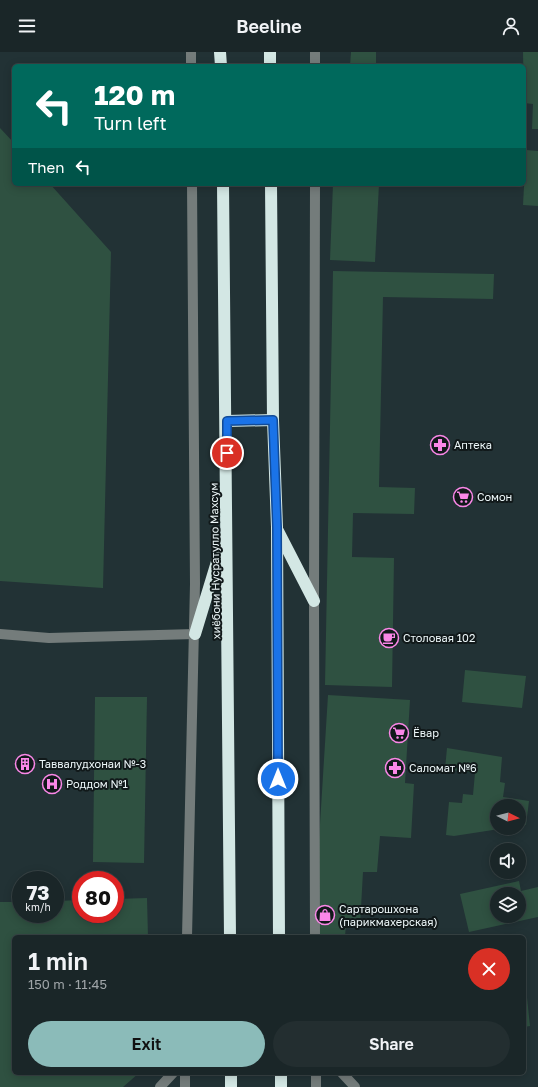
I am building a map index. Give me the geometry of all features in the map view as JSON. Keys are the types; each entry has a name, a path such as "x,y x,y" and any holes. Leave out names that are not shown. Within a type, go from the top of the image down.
{"highway":[{"path":"220,52 221,64"},
{"path":"270,52 270,64"},
{"name":"хиёбони Нусратулло Махсум","path":"223,186 227,421 226,532 230,659 230,935"},
{"path":"271,186 273,420 277,527 279,935"},
{"path":"227,421 273,420"},
{"path":"277,527 314,601"},
{"path":"195,634 226,532"},
{"path":"231,1075 231,1087"},
{"path":"281,1075 281,1087"}],"street":[{"path":"191,52 191,64"},
{"path":"315,52 315,64"},
{"path":"187,935 195,634 192,186"},
{"path":"315,186 315,935"},
{"path":"0,634 49,638 195,634"},
{"path":"160,1087 171,1075"},
{"path":"185,1075 185,1087"},
{"path":"316,1075 316,1087"},
{"path":"344,1075 355,1087"}],"green space":[{"path":"351,52 376,52 376,64 350,64"},
{"path":"523,52 538,52 538,129 532,129 533,104 526,103 526,64 523,64"},
{"path":"0,128 12,141 12,186 52,186 111,252 103,588 0,581"},
{"path":"526,150 538,151 538,206 523,205 524,186 526,186"},
{"path":"333,186 379,186 375,262 330,260"},
{"path":"333,271 494,274 493,299 383,297 379,487 415,488 414,514 353,513 352,557 394,558 392,687 325,685"},
{"path":"465,670 526,676 522,708 462,702"},
{"path":"328,695 410,700 405,783 414,784 411,838 380,836 377,872 363,872 360,925 346,924 345,935 313,935"},
{"path":"95,697 147,697 144,863 93,862"},
{"path":"447,748 502,757 500,782 505,783 503,797 516,799 490,799 490,830 454,836 446,835 449,802 462,803 463,794 473,795 475,773 445,769"},
{"path":"526,801 529,801 526,825"},
{"path":"519,881 520,887 492,887"},
{"path":"490,887 490,923 510,923 469,932 460,894"},
{"path":"538,887 538,917 526,920 526,890"},
{"path":"147,898 148,935 12,935 12,1075 137,1075 123,1087 0,1087 0,902 12,902 12,923 64,923 64,901 72,900 72,923 124,923 124,899"},
{"path":"526,988 530,1026 526,1027"}],"place":[{"name":"Аптека","path":"440,445"},
{"name":"Сомон","path":"463,497"},
{"name":"Столовая 102","path":"389,638"},
{"name":"Ёвар","path":"399,733"},
{"name":"Таввалудхонаи №-3","path":"25,764"},
{"name":"Саломат №6","path":"395,768"},
{"name":"Роддом №1","path":"52,784"},
{"name":"Сартарошхона (парикмахерская)","path":"325,915"}],"route":[{"path":"227,453 227,421 273,420 277,527 278,779"}]}
